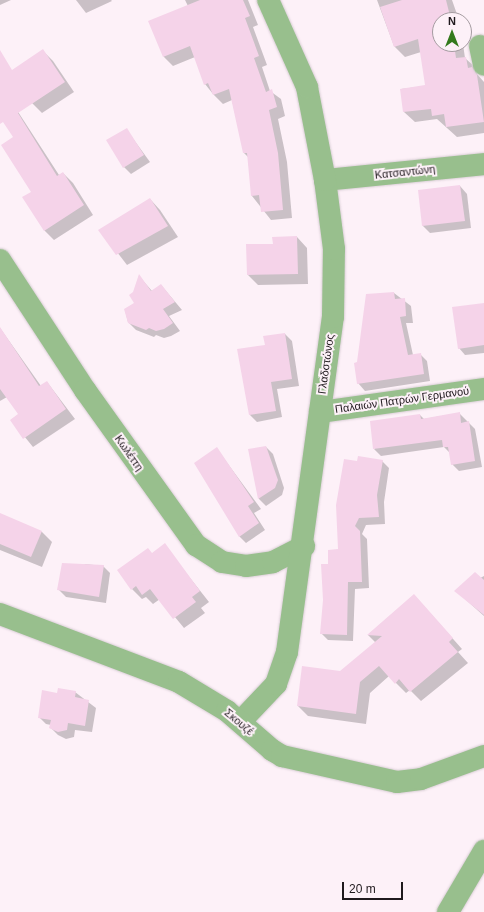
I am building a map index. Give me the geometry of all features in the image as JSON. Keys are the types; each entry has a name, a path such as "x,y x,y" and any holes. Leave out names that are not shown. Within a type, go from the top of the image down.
{"street":[{"name":"Γλαδστώνος","path":"241,721 267,695 283,669 304,546 333,317 334,249 325,180 308,87 268,0"},
{"name":"Κατσαντώνη","path":"325,180 484,164"},
{"name":"Κωλέττη","path":"0,260 85,390 196,545 222,562 246,566 273,562 304,546"},
{"name":"Παλαιών Πατρών Γερμανού","path":"320,412 484,389"},
{"name":"Σκουζέ","path":"0,614 49,634 162,674 210,699 241,721 272,750 282,756 384,781 421,780 484,756"},
{"path":"448,912 484,851"}],"building":[{"path":"200,0 243,0 250,16 245,18 259,56 254,58 266,92 272,89 277,107 269,110 278,153 283,210 261,212 259,195 251,196 247,153 243,153 229,89 213,95 208,83 204,85 190,46 163,57 148,21"},
{"path":"402,0 446,0 449,12 432,12 432,52 455,52 456,58 466,57 468,68 472,67 477,75 484,122 446,127 444,114 432,116 431,109 403,112 400,89 425,85 418,39 394,47 380,7"},
{"path":"43,49 65,82 18,113 57,176 63,172 84,205 44,231 22,197 31,192 1,145 13,137 3,122 0,124 0,50 12,70"},
{"path":"127,128 144,155 123,168 106,140"},
{"path":"460,185 465,221 422,226 418,190"},
{"path":"150,198 168,226 116,255 98,230"},
{"path":"297,236 298,274 247,275 246,244 273,244 272,237"},
{"path":"139,274 151,291 161,284 175,302 163,309 173,323 164,329 156,331 149,328 146,330 128,323 124,309 134,303 129,295 133,292"},
{"path":"394,292 395,299 405,298 406,316 400,317 408,355 421,353 424,374 357,384 354,363 357,362 366,294"},
{"path":"484,303 484,345 458,349 452,307"},
{"path":"0,327 39,386 47,381 66,409 23,439 10,420 18,414 0,389"},
{"path":"285,333 292,379 271,382 276,411 249,415 237,349 265,345 263,336"},
{"path":"460,412 461,423 469,421 475,461 451,465 448,447 443,447 442,440 373,449 370,421 420,414 421,419"},
{"path":"266,446 278,480 275,488 258,499 248,449"},
{"path":"217,447 254,502 248,506 259,523 239,537 194,463"},
{"path":"358,456 383,460 377,495 379,517 359,518 355,526 360,531 362,582 348,582 347,635 320,634 323,600 321,564 328,564 328,550 338,549 336,505 344,459 357,461"},
{"path":"0,513 42,531 31,557 0,544"},
{"path":"165,543 200,591 192,597 196,602 173,619 150,589 142,595 136,586 131,590 117,570 148,548 152,553"},
{"path":"62,563 104,565 99,597 57,590"},
{"path":"475,572 484,580 484,615 454,591"},
{"path":"414,594 453,638 449,642 458,652 410,692 399,679 395,684 379,666 360,682 356,714 297,706 302,666 340,671 382,636 367,635"},
{"path":"58,688 76,691 75,697 89,700 85,726 68,723 67,730 58,732 49,728 51,720 38,718 42,690 57,693"}]}
